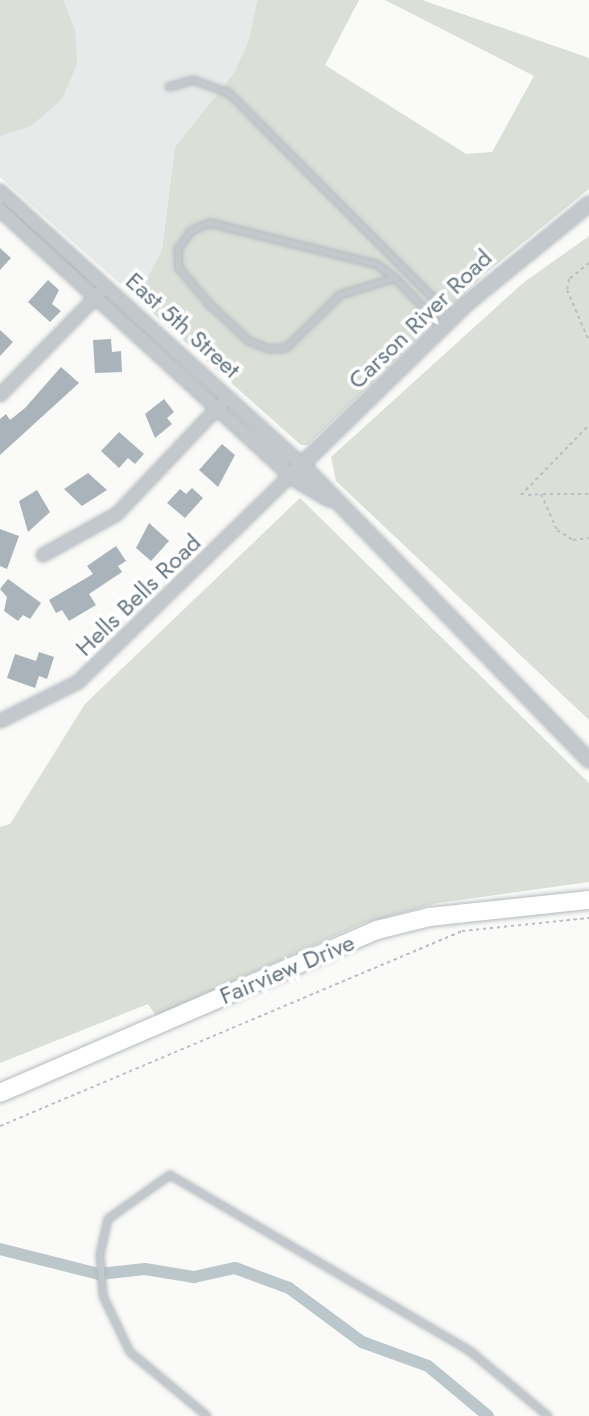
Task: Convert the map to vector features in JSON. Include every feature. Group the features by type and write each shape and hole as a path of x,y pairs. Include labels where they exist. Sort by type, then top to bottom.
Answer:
{"main road":[{"name":"Fairview Drive","path":"0,1093 377,930 429,917 589,900"}],"street":[{"name":"East 5th Street","path":"0,191 302,465 329,499 589,760"},
{"name":"Carson River Road","path":"290,476 447,322 589,204"},
{"name":"East 5th Street","path":"0,210 290,476 329,499"},
{"path":"0,395 107,286"},
{"path":"43,555 117,513 228,396"},
{"name":"Hells Bells Road","path":"0,721 78,682 290,476"}],"lane":[{"path":"169,87 193,80 229,93 447,322"},
{"path":"395,278 340,295 286,348 270,349 249,341 209,304 179,268 178,249 191,232 211,223 376,264 395,278 447,322"},
{"path":"207,1416 130,1352 103,1296 100,1254 108,1219 170,1175 470,1351 548,1416"}],"path":[{"path":"589,263 569,279 567,290 589,341"},
{"path":"589,425 521,495 589,494"},
{"path":"541,494 557,530 573,540 589,538"},
{"path":"0,1126 462,931 589,918"}],"shaded area":[{"path":"0,0 257,0 249,40 234,73 175,147 162,249 137,299 0,177"},
{"path":"0,0 63,0 75,30 77,64 62,99 31,126 0,136"},
{"path":"257,0 359,0 325,65 466,154 492,152 534,76 385,0 422,0 589,58 589,189 486,273 308,445 301,445 137,299 162,249 175,147 234,73 249,40"},
{"path":"589,236 589,720 336,481 331,457 523,283"},
{"path":"300,498 589,783 589,882 438,903 361,924 156,1016 148,1004 0,1063 0,827 10,824 85,704"}],"building":[{"path":"0,248 11,258 0,270"},
{"path":"48,280 59,290 52,304 61,311 50,322 28,302"},
{"path":"0,330 13,342 0,356"},
{"path":"111,339 112,352 121,351 122,372 95,373 93,340"},
{"path":"61,367 79,383 0,455 0,419 6,414 10,420 25,408"},
{"path":"164,399 174,412 167,418 172,424 155,438 145,414"},
{"path":"119,432 144,454 135,464 128,458 119,468 101,451"},
{"path":"222,444 235,455 218,487 199,470"},
{"path":"88,473 107,490 82,506 64,489"},
{"path":"192,488 203,498 185,518 167,503 180,489 186,494"},
{"path":"37,490 50,512 28,532 19,501"},
{"path":"149,523 169,541 151,561 136,548"},
{"path":"0,529 19,536 7,569 0,566"},
{"path":"116,546 126,561 118,566 122,572 89,594 96,605 69,621 62,610 56,613 49,600 93,574 87,566"},
{"path":"8,579 41,603 30,619 23,615 18,621 4,611 7,597 0,589"},
{"path":"39,652 54,657 47,679 39,676 35,688 7,678 15,654 36,661"}],"waterway":[{"path":"0,1249 99,1274 145,1269 194,1277 235,1268 289,1288 362,1342 428,1366 488,1416"}]}
